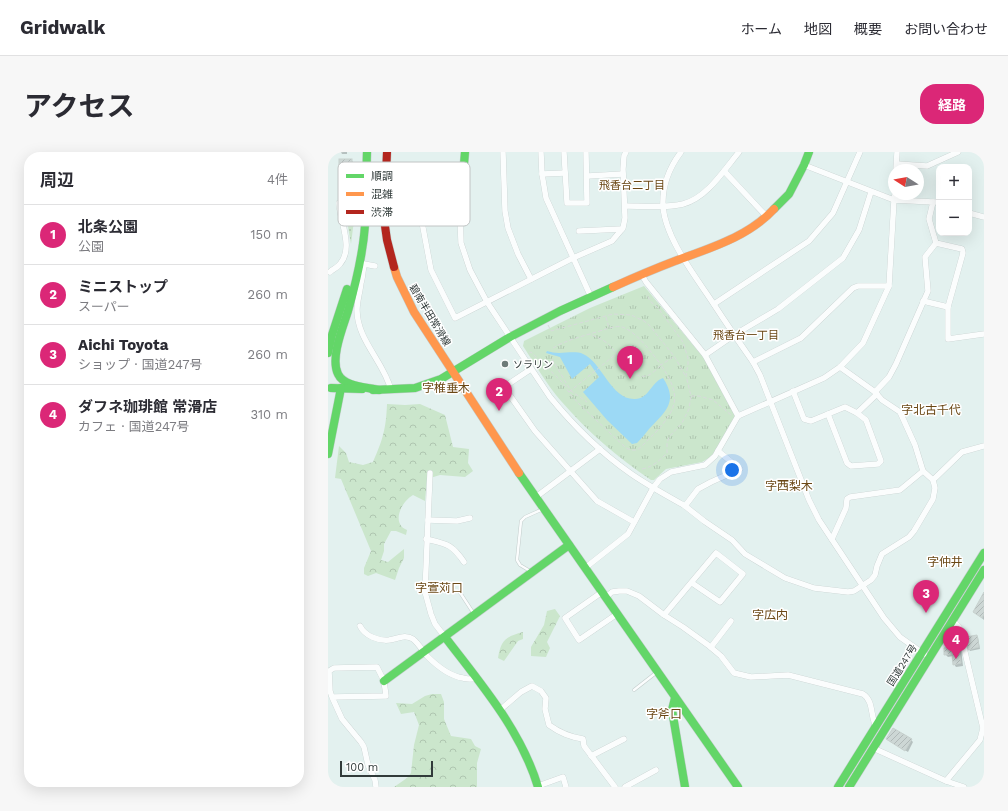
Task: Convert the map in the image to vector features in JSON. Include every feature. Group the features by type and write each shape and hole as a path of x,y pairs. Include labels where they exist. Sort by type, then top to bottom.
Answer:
{"main road":[{"path":"367,152 367,162"},
{"name":"碧南半田常滑線","path":"386,162 387,152"},
{"path":"463,162 464,152"},
{"path":"331,388 391,390 415,388 441,379 510,337 560,311 662,266 731,240 767,217 789,194 809,152"},
{"path":"328,353 351,272 359,226"},
{"path":"365,226 354,290 335,360 336,368 341,378 346,382 379,390"},
{"name":"碧南半田常滑線","path":"385,226 391,259 397,277 414,312 506,454 738,787"},
{"path":"328,454 340,388"},
{"path":"384,681 569,545"},
{"name":"国道247号","path":"838,787 984,552"},
{"name":"国道247号","path":"849,787 984,570"},
{"path":"445,637 500,710 530,764 538,787"},
{"path":"675,698 672,710 685,787"}],"street":[{"path":"503,152 505,211 508,228 518,254 531,279"},
{"path":"541,152 542,174 546,198 591,297"},
{"path":"564,152 567,203 587,203 588,176 586,152"},
{"path":"423,226 431,270 455,318 573,258 612,241 622,229 625,218 623,174 624,156 626,152"},
{"path":"681,152 667,174 663,206 665,219 683,259 753,362 760,375 809,500 819,520 884,618 900,637 929,658"},
{"path":"624,206 678,206 694,200 707,190 739,152"},
{"path":"714,304 809,241 833,213 860,152"},
{"path":"896,164 897,152"},
{"path":"924,166 958,152"},
{"path":"804,165 871,192 888,196"},
{"path":"724,171 767,217"},
{"path":"542,174 565,173"},
{"path":"588,176 623,174"},
{"path":"705,355 734,335 778,309 843,258 858,230 871,192"},
{"path":"585,568 628,534 660,478 671,472 705,465 711,461 738,415 824,378 840,367 863,343 889,286 895,200"},
{"path":"920,200 936,202 929,219 936,243"},
{"path":"972,214 984,217"},
{"path":"330,272 339,266 346,247 343,226"},
{"path":"460,226 461,242 470,270 487,302 550,397 561,411 600,449 630,473 685,506 732,540 745,554 785,578 814,588 848,592 854,591 871,580 882,554 909,537 933,499 935,488 932,480 922,471 915,445 900,412 840,367"},
{"path":"579,231 622,229"},
{"path":"857,413 889,377 896,364 928,291 926,257 936,243"},
{"path":"936,243 962,249 963,253 948,307 948,339 984,334"},
{"path":"375,266 364,264 357,310 358,319 360,329 388,380 391,390"},
{"path":"642,275 652,290 705,355 738,415"},
{"path":"753,362 801,338 853,288 858,286 889,286"},
{"path":"923,301 948,307"},
{"path":"531,369 504,387 535,431 597,501 634,522"},
{"path":"793,391 804,419 811,422 828,414 845,407 857,413 866,420 881,461 878,464 851,466 847,462 828,414"},
{"path":"932,480 962,452 984,446"},
{"path":"536,497 600,449"},
{"path":"685,506 698,489 740,469 718,450"},
{"path":"832,539 846,508 847,499 850,497 900,490 922,471"},
{"path":"430,473 426,539 425,592 435,624 445,637"},
{"path":"428,520 457,521 470,518"},
{"path":"426,539 448,545 455,549 464,562"},
{"path":"664,615 716,553 743,574 720,602 692,583"},
{"path":"617,614 579,640 565,618 604,594 619,591 632,593 647,600 664,615 710,647 720,656 734,674 751,677 788,675 863,694 867,696 876,726"},
{"path":"710,647 731,621"},
{"path":"946,781 980,740 983,728 978,701 959,627 953,621"},
{"path":"360,626 363,632 368,636 387,640 402,637 411,638 438,666 453,676 472,680 475,678"},
{"path":"332,697 386,696 384,681 377,667 334,668 330,671 330,691 332,697 342,719 364,747 368,765 375,780 376,787"},
{"path":"500,710 521,692 532,686 541,691 546,698 545,709 549,725 561,734 583,739 584,746 615,787"},
{"path":"978,701 984,698"},
{"path":"591,756 624,739"},
{"path":"873,748 946,781 964,787"},
{"path":"625,787 656,770"},
{"path":"538,787 563,777 566,787"}],"lane":[{"path":"532,573 520,565 517,560 520,525 522,519 544,508"},
{"path":"459,591 475,615"},
{"path":"634,690 658,672"}],"path":[{"path":"652,290 647,295 650,301 658,308 685,347 688,364 686,376"},
{"path":"547,324 551,331 613,314 625,314 637,317 649,326 674,356 686,376 691,396 689,409 685,419 669,438 667,443 667,453 653,465 642,469"},
{"path":"606,316 609,328"},
{"path":"527,354 531,352 563,383 580,404 626,448 630,450 637,450 666,421 674,407 674,389 661,365 650,351 631,332 621,327 609,328 567,340 553,348"},
{"path":"590,334 608,343 631,372 639,375 645,376 650,374 674,356"},
{"path":"569,392 617,354"},
{"path":"552,359 571,390 587,402"},
{"path":"691,396 707,398 717,403 728,414 738,415"}],"green space":[{"path":"348,226 353,226 351,244"},
{"path":"644,286 703,357 735,416 712,456 702,462 666,469 654,480 651,480 627,463 603,444 581,423 556,395 523,346 524,341 590,308"},
{"path":"387,404 420,404 445,415 453,447 469,449 468,463 473,471 465,477 440,475 427,479 425,501 413,495 403,505 399,518 402,527 407,530 406,535 396,531 391,531 384,544 384,551 381,560 388,562 404,549 404,558 395,580 376,573 368,576 364,574 364,568 371,551 341,479 335,478 339,446 346,453 349,462 363,465 373,462 383,434"},
{"path":"555,609 560,616 547,642 550,648 546,657 531,656 531,647 544,625 547,611"},
{"path":"523,632 523,639 518,641 504,661 498,658 502,643 508,638"},
{"path":"441,694 444,702 444,719 451,736 471,739 475,746 481,749 477,763 477,787 394,787 407,778 411,773 414,745 419,725 414,712 401,714 396,703 412,704 425,696"}],"water":[{"path":"547,351 558,353 575,352 581,353 590,358 619,394 627,398 635,399 644,396 659,380 663,378 668,386 670,394 668,406 665,412 637,443 632,444 607,420 583,392 599,377 590,364 572,379 560,357 546,353"}],"building":[{"path":"339,159 352,159 352,162 339,162"},
{"path":"984,592 984,614 982,618 973,612"},
{"path":"977,635 979,647 968,650 966,637"},
{"path":"959,646 961,663 953,665 952,654 944,655 944,648"},
{"path":"893,728 912,739 905,751 886,739"}],"traffic: fast":[{"path":"367,152 367,162"},
{"path":"464,162 465,152"},
{"path":"774,209 789,194 809,152"},
{"path":"365,226 361,258 348,311 338,342 335,360 338,374 345,382 356,386 379,390"},
{"path":"373,390 415,388 441,379 510,337 560,311 613,287"},
{"path":"328,353 332,335 347,289"},
{"path":"331,388 362,389"},
{"path":"328,454 341,388"},
{"path":"519,473 738,787"},
{"path":"384,681 569,545"},
{"path":"838,787 984,553"},
{"path":"849,787 984,570"},
{"path":"445,637 485,690 510,727 531,766 538,787"},
{"path":"675,698 672,710 685,787"}],"traffic: slow":[{"path":"613,287 659,267 728,241 764,219 774,209"},
{"path":"394,267 397,277 414,312 519,473"}],"traffic: jam":[{"path":"387,152 387,162"},
{"path":"385,226 394,267"}],"place":[{"name":"ソラリン","path":"505,364"},
{"name":"北条公園","path":"630,379"},
{"name":"ミニストップ","path":"499,411"},
{"name":"Aichi Toyota","path":"926,613"},
{"name":"ダフネ珈琲館 常滑店","path":"956,659"}],"district":[{"name":"飛香台二丁目","path":"632,185"},
{"name":"飛香台一丁目","path":"746,335"},
{"name":"字椎垂木","path":"446,388"},
{"name":"字北古千代","path":"931,410"},
{"name":"字西梨木","path":"789,486"},
{"name":"字仲井","path":"945,562"},
{"name":"字萱苅口","path":"439,588"},
{"name":"字広内","path":"770,615"},
{"name":"字斧口","path":"664,714"}]}
